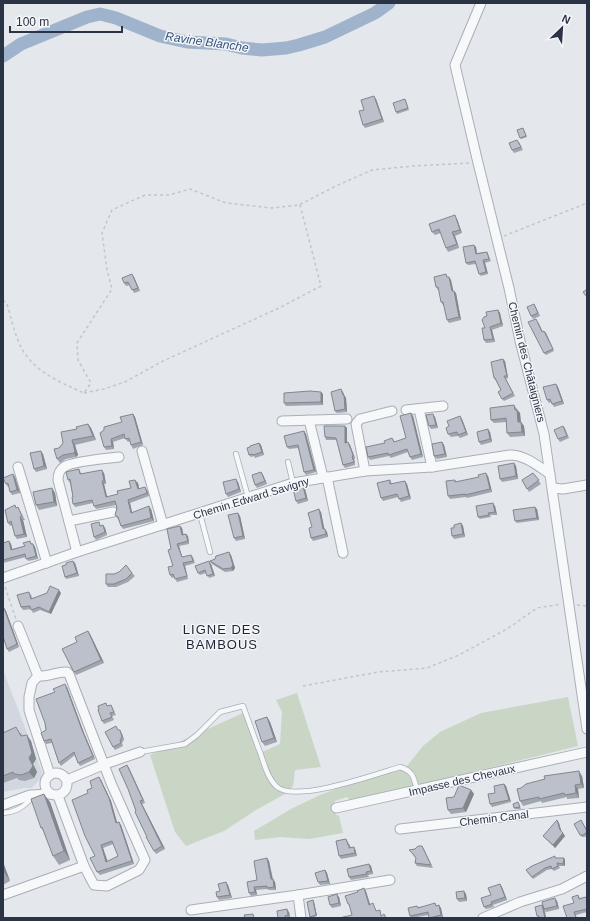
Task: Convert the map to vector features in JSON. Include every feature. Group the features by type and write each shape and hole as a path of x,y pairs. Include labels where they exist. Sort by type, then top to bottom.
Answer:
{"street":[{"name":"Chemin des Châtaigniers","path":"481,3 455,65 509,288 520,341 544,434 553,488 568,603 578,658 587,729"},
{"path":"406,410 442,406"},
{"path":"419,408 432,467"},
{"path":"365,472 356,424 357,421 392,411"},
{"path":"282,421 347,419"},
{"path":"309,420 325,477 343,554"},
{"path":"142,451 163,525"},
{"name":"Chemin Edward Savigny","path":"4,582 47,563 77,552 200,514 293,483 325,477 365,472 432,467 515,455 531,462 550,474"},
{"path":"77,552 58,480 60,471 68,465 119,457"},
{"path":"18,467 47,563"},
{"path":"553,488 563,489 587,485"},
{"path":"69,521 112,512"},
{"path":"18,626 38,676"},
{"path":"29,795 54,795 62,794 68,787 67,780 62,774 50,774 45,783 46,790 54,795 84,866 94,885 107,886 139,870 145,860 111,782 67,672 46,677 38,676"},
{"path":"38,676 32,683 29,697 29,710 50,774"},
{"path":"67,780 105,764 140,752"},
{"name":"Impasse des Chevaux","path":"336,808 587,752"},
{"path":"3,805 29,795 45,783"},
{"name":"Chemin Canal","path":"400,829 587,807"},
{"path":"3,895 84,866"},
{"path":"483,918 520,902 562,889 587,876"},
{"path":"191,910 390,880"},
{"path":"298,895 301,918"}],"lane":[{"path":"236,454 248,497"},
{"path":"288,462 293,483"},
{"path":"200,514 210,552"},
{"path":"140,752 185,744 197,735 220,712 243,706 268,774 276,786 283,790 295,792 315,790 400,767 410,771 414,777 417,790"}],"path":[{"path":"84,393 90,382 78,360 77,343 112,289 107,270 102,233 112,210 145,195 169,195 190,189 226,203 272,208 299,204 372,170 413,166 478,163"},
{"path":"497,240 587,203"},
{"path":"3,300 7,304 22,349 38,369 59,382 84,393 104,389 125,382 163,361 279,308 321,286 299,204"},
{"path":"4,582 18,626"},
{"path":"303,686 378,672 427,668 459,655 507,629 537,608 568,603 587,606"}],"shaded area":[{"path":"3,670 42,772 41,778 32,788 3,792"}],"green space":[{"path":"297,693 321,767 295,770 293,786 285,794 256,810 224,831 186,846 175,832 150,755 243,713 258,754 280,744 282,712 276,700"},
{"path":"568,697 578,746 351,802 347,797 335,801 331,812 339,816 343,833 309,839 280,837 255,840 254,831 291,809 320,795 373,775 407,766 423,746 440,732 481,713"}],"building":[{"path":"374,96 382,119 363,125 359,111 364,110 361,100"},
{"path":"405,99 408,108 396,112 393,103"},
{"path":"523,128 526,136 520,138 517,130"},
{"path":"517,140 521,147 512,150 509,143"},
{"path":"455,215 460,230 452,232 457,244 446,248 439,229 432,232 429,224"},
{"path":"474,245 476,254 487,252 489,259 483,260 486,272 479,274 475,261 466,263 463,247"},
{"path":"132,274 138,288 132,290 128,282 124,283 122,278"},
{"path":"446,274 447,277 449,277 452,291 454,291 459,317 447,320 443,302 441,302 434,277"},
{"path":"587,289 587,297 583,292"},
{"path":"534,304 538,313 531,316 527,307"},
{"path":"498,310 501,323 490,327 493,339 484,340 482,328 485,328 482,320 487,316 486,312"},
{"path":"536,319 553,349 544,353 528,322"},
{"path":"503,359 507,376 504,376 513,393 502,399 498,392 501,390 494,378 491,362"},
{"path":"556,384 562,401 552,404 550,399 547,400 543,387"},
{"path":"341,389 344,395 345,409 335,411 331,392"},
{"path":"310,391 321,392 321,402 284,403 284,393"},
{"path":"514,405 515,410 517,410 518,422 521,422 522,432 507,433 506,418 491,420 490,408"},
{"path":"411,413 421,454 410,457 407,449 389,455 388,453 368,457 366,447 385,443 384,441 392,438 394,442 406,438 400,416"},
{"path":"133,414 141,442 131,445 129,438 125,439 124,434 111,439 112,446 104,447 100,433 104,430 104,427 122,422 120,417"},
{"path":"433,414 436,425 429,426 426,415"},
{"path":"460,416 466,432 458,435 457,432 448,434 446,428 449,426 447,421"},
{"path":"88,424 93,436 72,440 75,451 74,453 63,455 57,459 54,449 59,448 63,443 61,432 77,429 76,427"},
{"path":"324,426 345,426 345,443 348,442 354,462 343,465 336,438 325,437"},
{"path":"563,426 567,436 558,439 554,430"},
{"path":"488,429 490,439 479,442 477,432"},
{"path":"304,431 314,470 304,472 298,445 287,447 284,436"},
{"path":"442,442 445,454 434,456 432,444"},
{"path":"259,443 262,452 249,455 247,448"},
{"path":"41,451 44,466 34,469 30,453"},
{"path":"514,463 516,476 500,479 498,466"},
{"path":"79,469 80,474 102,470 104,481 102,481 106,497 118,494 117,491 131,488 129,481 135,480 138,489 145,487 147,493 128,500 131,513 149,506 151,518 121,526 118,517 115,515 117,508 115,501 94,506 92,500 73,504 70,479 68,480 66,472"},
{"path":"261,472 265,481 255,485 252,475"},
{"path":"486,473 490,489 465,495 448,496 446,481 455,480 455,482 479,477 478,475"},
{"path":"533,473 539,480 527,489 522,480"},
{"path":"13,474 17,490 10,492 8,483 6,484 3,478"},
{"path":"236,479 239,489 226,494 223,482"},
{"path":"390,480 390,484 405,481 409,496 399,499 397,494 381,498 377,483"},
{"path":"303,486 306,498 296,501 293,489"},
{"path":"52,488 54,502 36,505 33,492"},
{"path":"493,503 495,512 478,517 476,506"},
{"path":"15,505 16,508 18,507 22,516 20,517 24,534 15,536 11,521 8,523 5,510"},
{"path":"535,507 537,518 515,521 513,510"},
{"path":"319,509 323,529 325,529 326,534 311,538 309,528 312,527 308,513"},
{"path":"238,513 243,536 234,538 228,515"},
{"path":"99,522 100,526 103,525 105,532 94,537 91,524"},
{"path":"461,523 463,534 452,536 451,528 454,528 454,525"},
{"path":"180,526 182,535 186,534 188,541 177,544 182,557 191,555 193,561 183,563 187,576 175,579 173,574 170,575 168,567 173,566 168,550 171,549 167,529"},
{"path":"9,541 11,550 25,546 23,543 30,541 31,544 33,544 36,556 26,559 25,554 3,560 3,543"},
{"path":"229,552 233,565 231,568 223,569 210,561 215,559 216,556"},
{"path":"73,561 77,573 65,577 62,566"},
{"path":"209,561 213,574 207,576 205,570 198,573 195,566"},
{"path":"126,565 132,573 126,579 114,584 106,584 106,574 114,574 119,572"},
{"path":"50,586 59,590 49,612 39,607 31,610 30,606 21,607 17,595 29,592 31,599 47,593"},
{"path":"4,608 17,644 7,649 3,636"},
{"path":"88,631 101,660 74,672 62,649 77,642 75,637"},
{"path":"65,684 93,756 78,763 74,752 59,763 51,739 44,741 41,733 46,730 45,723 36,699 55,692 53,689"},
{"path":"106,703 107,706 111,705 114,712 110,713 112,717 102,721 98,706"},
{"path":"267,717 274,738 262,742 255,721"},
{"path":"116,726 118,730 120,730 122,737 120,740 121,743 113,747 105,732"},
{"path":"16,727 21,736 27,735 32,753 29,758 33,766 29,772 21,775 14,774 13,772 3,776 3,733"},
{"path":"127,765 143,800 140,801 162,846 154,851 135,812 136,811 128,789 119,769"},
{"path":"579,771 581,784 575,785 576,793 565,795 564,793 539,799 539,797 520,801 517,789 526,784 545,779 544,776"},
{"path":"99,777 109,798 116,823 119,822 132,861 97,872 90,858 95,856 85,836 72,800 88,793 87,790 92,788 90,781","holes":["112,841 118,856 106,862 101,845"]},
{"path":"504,784 509,800 490,804 488,794 495,793 494,786"},
{"path":"459,785 471,790 463,808 448,810 446,798 454,797"},
{"path":"44,794 64,851 53,856 31,799"},
{"path":"518,802 520,807 514,808 513,804"},
{"path":"557,820 560,830 563,833 553,845 543,836"},
{"path":"581,820 587,831 583,835 580,835 574,824"},
{"path":"346,839 349,848 354,847 355,853 339,856 336,841"},
{"path":"418,846 422,846 431,865 415,863 416,858 409,850 415,849"},
{"path":"555,856 555,858 564,858 563,864 557,863 558,866 552,869 551,866 545,868 532,877 526,870 532,866"},
{"path":"267,858 274,887 254,887 255,892 249,893 247,882 257,880 254,861"},
{"path":"369,864 371,871 366,872 367,874 349,877 347,869"},
{"path":"325,870 328,881 318,882 315,873"},
{"path":"226,882 230,895 217,897 216,892 220,891 218,884"},
{"path":"500,884 505,897 491,902 492,904 484,907 481,898 491,895 488,888"},
{"path":"364,888 369,905 373,903 376,911 380,910 381,916 384,914 386,918 339,918 352,915 345,896 358,892 357,891"},
{"path":"464,891 465,898 457,899 456,892"},
{"path":"337,894 339,903 330,905 328,897"},
{"path":"578,895 579,899 586,897 587,909 574,912 576,918 567,918 563,906 574,903 572,897"},
{"path":"555,898 557,906 544,909 542,902"},
{"path":"313,900 316,915 310,917 307,902"},
{"path":"435,903 436,906 439,905 441,915 429,918 428,912 410,916 408,908 417,906 418,908"},
{"path":"542,905 545,918 539,918 535,907"},
{"path":"287,909 288,915 285,916 285,918 278,918 277,911"},
{"path":"253,914 254,918 245,918 244,915"}],"waterway":[{"name":"Ravine Blanche","path":"3,56 21,44 87,17 100,14 116,18 160,36 187,42 226,44 242,48 262,50 286,48 325,37 375,13 389,3"}],"district":[{"name":"LIGNE DES BAMBOUS","path":"222,636"}]}
